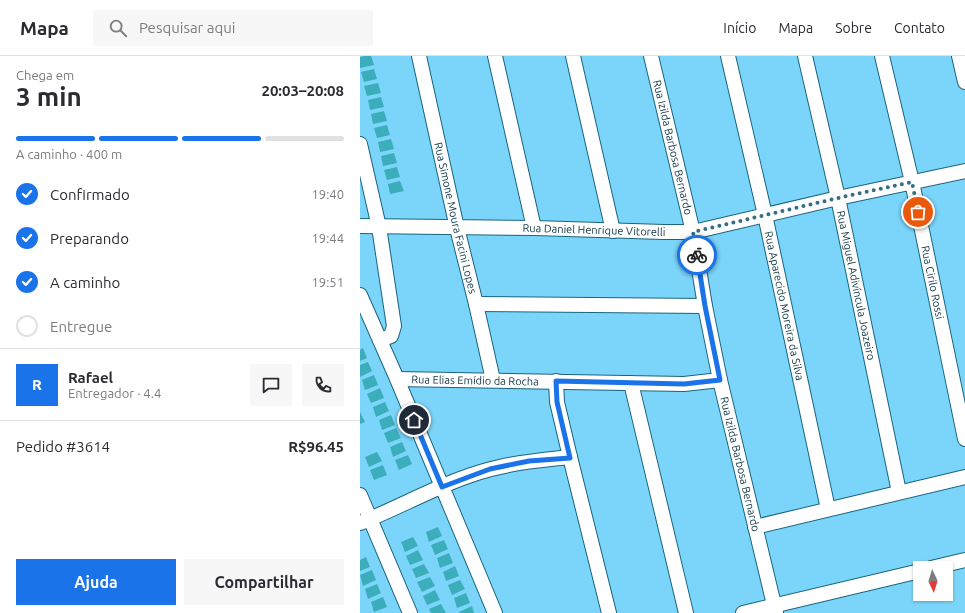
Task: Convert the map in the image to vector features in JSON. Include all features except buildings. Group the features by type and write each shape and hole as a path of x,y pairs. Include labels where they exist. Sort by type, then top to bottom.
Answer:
{"street":[{"name":"Rua Simone Moura Facini Lopes","path":"419,56 457,228 493,380"},
{"path":"495,56 534,228"},
{"path":"573,56 612,231"},
{"name":"Rua Izilda Barbosa Bernardo","path":"652,56 693,232 705,306 720,380 775,609"},
{"name":"Rua Aparecido Moreira da Silva","path":"728,56 765,215 828,509"},
{"name":"Rua Miguel Adivíncula Joazeiro","path":"805,56 838,198 899,492"},
{"name":"Rua Cirilo Rossi","path":"882,56 912,182 965,439"},
{"path":"959,56 965,82"},
{"path":"360,144 379,226 394,326 391,336 380,340"},
{"name":"Rua Daniel Henrique Vitorelli","path":"360,226 693,232 838,198 965,171"},
{"path":"360,295 496,613"},
{"path":"476,304 705,306"},
{"name":"Rua Elias Emídio da Rocha","path":"397,380 493,380 684,384 720,380"},
{"path":"556,381 557,402 609,613"},
{"path":"631,383 686,613"},
{"path":"365,521 442,487 490,469 529,461 570,458"},
{"path":"755,527 965,477"},
{"path":"360,495 365,521 410,613"},
{"path":"953,563 965,560"},
{"path":"743,613 775,609 913,573"}],"way so far":[{"path":"697,255 693,232 912,182 918,212"}],"route":[{"path":"414,420 442,487 490,469 529,461 570,458 557,402 556,381 684,384 720,380 705,306 697,255"}]}
